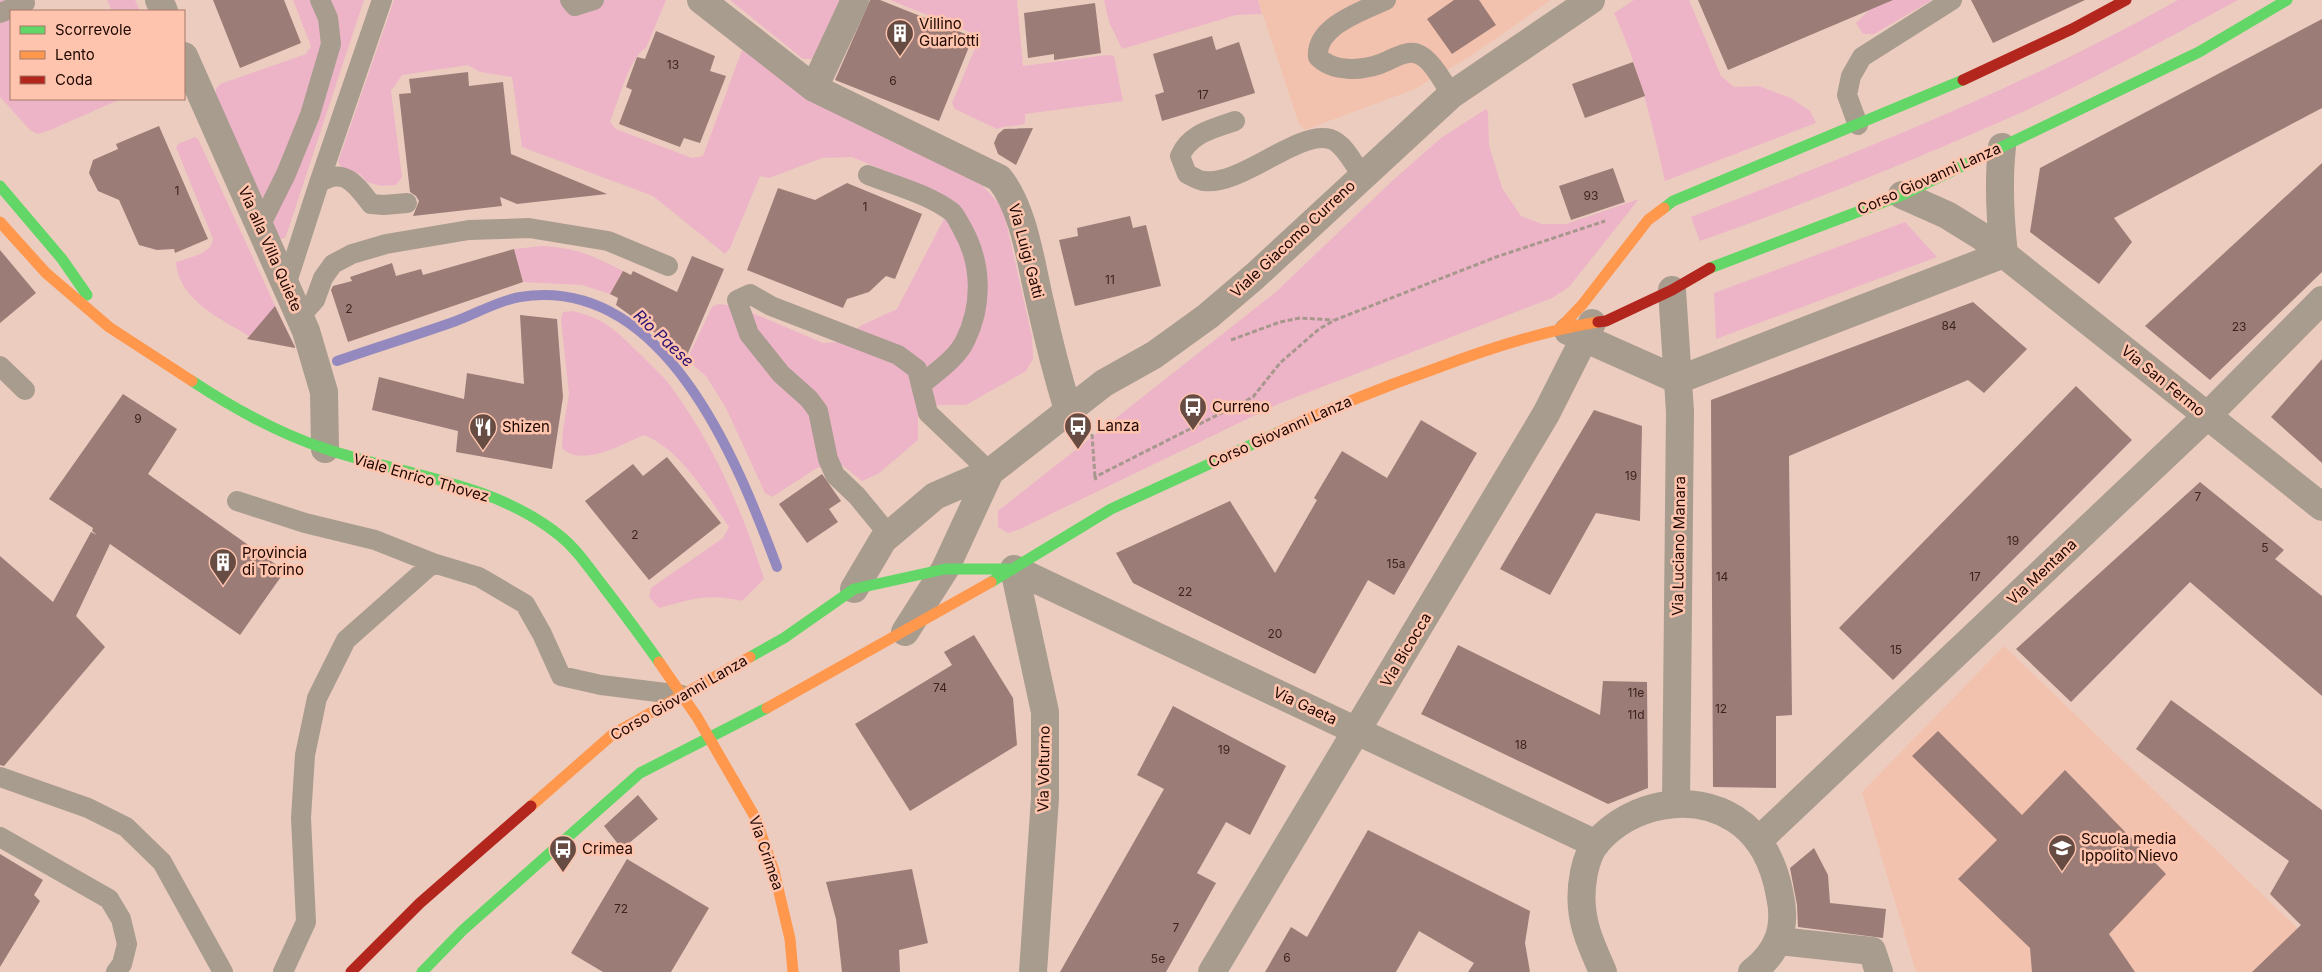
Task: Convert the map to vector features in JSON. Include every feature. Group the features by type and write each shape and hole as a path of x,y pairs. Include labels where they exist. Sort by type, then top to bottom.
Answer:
{"street":[{"name":"Via Luigi Gatti","path":"701,0 748,39 814,88 1000,178 1006,186 1017,210 1053,359 1068,410"},
{"path":"814,88 855,0"},
{"name":"Viale Giacomo Curreno","path":"854,589 883,540 935,496 990,472 1104,383 1154,355 1208,316 1255,276 1452,94 1591,0"},
{"path":"1560,328 1582,305 1648,220 1673,201 1858,125 2074,29 2126,0"},
{"name":"Corso Giovanni Lanza","path":"1588,331 1672,290 1706,269 1902,195 2199,52 2287,0"},
{"name":"Via alla Villa Quiete","path":"185,58 300,318 324,392 325,449"},
{"path":"1560,328 1588,331 1678,380 2004,254 1999,203 2002,147"},
{"name":"Viale Enrico Thovez","path":"0,186 62,259 109,327"},
{"name":"Via San Fermo","path":"1902,195 1948,215 2004,254 2322,507"},
{"name":"Viale Enrico Thovez","path":"0,222 46,273 109,327 187,379 220,398 293,436 325,449 380,466 450,483 493,498 530,516 558,534 581,557 638,632 697,717"},
{"name":"Via Luciano Manara","path":"1672,290 1680,412 1676,803"},
{"name":"Via Mentana","path":"1758,841 2207,416 2322,300"},
{"name":"Corso Giovanni Lanza","path":"422,972 463,930 640,773 809,686 1014,569 1111,509 1349,400 1497,346 1560,328"},
{"name":"Via Bicocca","path":"1212,972 1546,414 1588,331"},
{"name":"Viale Giacomo Curreno","path":"905,632 945,569 990,472"},
{"name":"Corso Giovanni Lanza","path":"352,972 420,903 613,734 784,638 854,589 945,569 1014,569"},
{"name":"Via Gaeta","path":"1014,569 1596,844"},
{"name":"Via Volturno","path":"1014,569 1045,712 1045,798 1033,972"},
{"name":"Via Crimea","path":"697,717 755,817 763,838 774,871 790,939 793,972"},
{"path":"1603,972 1585,931 1581,906 1584,872 1596,844 1618,822 1646,810 1676,803 1712,809 1736,820 1758,841 1776,871 1783,910 1779,941 1767,960 1752,972"},
{"path":"1779,941 1872,951 1879,972"}],"lane":[{"path":"260,226 286,174 310,116 331,44 328,18 320,0"},
{"path":"286,285 382,0"},
{"path":"570,0 575,6 594,0"},
{"path":"1386,0 1342,22 1323,36 1316,47 1318,57 1326,65 1344,69 1377,65 1406,53 1420,55 1436,72 1452,94"},
{"path":"1858,125 1847,95 1851,76 1862,58 1952,0"},
{"path":"0,13 25,3"},
{"path":"1235,121 1196,136 1185,145 1180,156 1187,174 1204,182 1226,178 1310,139 1330,139 1346,151 1362,176"},
{"path":"868,175 930,199 954,214 971,244 978,269 976,312 965,343 945,365 922,384"},
{"path":"319,183 328,177 340,177 354,182 371,204 407,203"},
{"path":"300,318 315,300 323,278 333,264 352,254 386,244 469,230 529,228 608,240 668,266"},
{"path":"889,535 857,496 835,475 828,458 818,411 809,399 782,374 749,334 737,300 750,294 771,306 898,355 917,369 928,413 990,472"},
{"path":"0,366 26,390"},
{"path":"237,501 305,523 375,540 433,563 479,577 525,604 542,634 560,676 601,686 682,695"},
{"path":"283,972 306,922 301,818 304,755 317,698 346,640 433,563"},
{"path":"0,777 88,808 126,827 162,862 223,972"},
{"path":"0,837 109,899 121,919 128,944 122,964 116,972"}],"path":[{"path":"1095,477 1253,397 1280,363 1298,345 1319,329 1335,320 1496,257 1604,221 1648,220"},
{"path":"1224,342 1280,322 1300,318 1335,320"},
{"path":"1091,434 1095,477 1111,509"}],"shaded area":[{"path":"0,0 15,0 13,10 10,10 10,100 119,100 38,134 30,130 0,97"},
{"path":"107,0 135,0 140,10 112,10"},
{"path":"293,0 364,0 287,233 285,238 280,239 216,97 216,89 220,84 306,54 311,46"},
{"path":"394,0 666,0 646,48 640,52 629,70 610,122 616,129 692,158 703,156 742,50 801,94 982,185 1003,208 1032,337 1033,359 1026,371 966,405 937,405 918,417 918,440 878,474 862,481 842,465 817,468 772,497 765,493 726,408 706,376 694,366 690,353 712,307 718,304 728,305 823,343 839,342 862,325 897,309 945,217 900,177 852,157 822,158 769,178 760,176 730,248 725,254 653,196 522,147 512,77 480,72 468,65 402,75 391,91 402,177 396,185 381,186 367,182 360,174 344,171 338,162"},
{"path":"730,0 849,0 814,59 803,59"},
{"path":"890,0 1017,0 1023,66 1107,55 1114,56 1123,101 1025,114 1025,123 997,129 955,109 952,103 979,39 977,35"},
{"path":"1104,0 1258,0 1262,14 1236,15 1122,49 1109,22"},
{"path":"1258,0 1551,0 1472,55 1415,89 1305,130 1299,124"},
{"path":"1634,0 1689,0 1721,76 1734,87 1759,86 1791,98 1810,111 1816,123 1665,181 1638,75 1614,13"},
{"path":"1870,0 1932,0 1874,34 1863,34 1856,23 1868,11"},
{"path":"2178,0 2238,0 2103,73 2020,113 1781,212 1700,241 1691,217 1877,143 2000,90 2060,62"},
{"path":"1486,109 1488,112 1489,145 1502,188 1521,216 1542,224 1566,224 1639,199 1569,287 1552,298 1278,404 1020,529 1008,533 998,527 998,511 1277,291 1392,181 1441,138"},
{"path":"195,137 198,139 277,310 264,320 254,339 217,317 194,299 185,288 179,276 176,262 204,252 212,244 213,239 176,147 178,144"},
{"path":"1905,222 1937,257 1716,339 1714,293"},
{"path":"542,246 565,248 584,253 623,271 610,294 582,285 523,282 514,249"},
{"path":"572,311 603,322 625,340 669,384 701,432 737,504 764,579 742,601 709,597 659,608 649,597 651,588 723,538 729,527 681,462 670,451 644,435 614,448 591,455 580,456 570,454 562,448 569,394 561,319 563,312"},
{"name":"Scuola media Ippolito Nievo","path":"2004,646 2322,952 2322,972 1916,972 1862,792"}],"building":[{"path":"213,0 284,0 301,43 240,68"},
{"name":"Villino Guarlotti","path":"870,0 880,0 973,37 939,121 835,80"},
{"path":"1454,0 1479,0 1496,25 1452,54 1427,19"},
{"path":"1698,0 1893,0 1728,70"},
{"path":"1971,0 2085,0 1993,43"},
{"path":"1095,3 1101,53 1054,60 1054,54 1028,58 1024,13"},
{"path":"2322,19 2322,108 2114,218 2132,242 2099,284 2030,232 2040,168"},
{"path":"656,31 715,56 710,71 726,76 700,143 684,138 680,147 619,124 632,90 626,87 637,57 645,59"},
{"path":"1212,36 1216,50 1239,42 1255,93 1162,121 1155,95 1164,92 1153,54"},
{"path":"1633,62 1645,96 1585,118 1572,84"},
{"path":"468,72 469,86 503,82 511,154 607,194 517,204 500,197 502,206 413,216 419,201 410,192 399,94 411,93 409,79"},
{"path":"159,126 208,239 175,253 174,249 157,250 139,245 119,200 98,191 89,173 93,160 118,149 116,144"},
{"path":"1033,128 1016,165 998,154 994,143 998,134 1004,129"},
{"path":"2322,163 2322,272 2210,380 2145,326"},
{"path":"1613,168 1625,202 1571,220 1559,186"},
{"path":"847,183 922,214 895,279 886,276 869,292 847,299 843,308 747,270 778,188 815,200"},
{"path":"1130,216 1133,228 1146,225 1161,286 1075,306 1059,240 1078,236 1077,228"},
{"path":"514,249 523,282 348,342 331,290 333,286 352,281 350,277 392,263 396,276 421,269 423,275"},
{"path":"0,250 36,293 0,323"},
{"path":"692,256 724,269 685,360 663,339 616,305 618,298 610,294 623,271 631,275 633,271 677,292"},
{"path":"1973,302 2027,349 1984,393 1968,380 1789,456 1792,715 1776,716 1776,788 1713,787 1711,400"},
{"path":"275,306 295,347 295,348 247,339"},
{"path":"520,315 557,319 563,397 552,469 456,452 458,431 372,410 379,377 464,399 467,373 524,384"},
{"path":"2322,359 2322,463 2271,417"},
{"path":"2076,386 2132,440 1893,680 1839,628"},
{"name":"Provincia di Torino","path":"123,394 177,429 148,474 285,571 240,635 110,544 76,616 105,647 4,766 0,765 0,556 53,602 91,532 97,535 92,531 93,528 49,499"},
{"path":"1594,410 1642,426 1640,521 1596,513 1550,595 1500,569"},
{"path":"1421,420 1477,453 1394,595 1368,580 1315,674 1133,583 1116,553 1230,501 1275,573 1317,500 1314,498 1342,451 1387,478"},
{"path":"667,457 721,523 649,580 585,501 633,464 643,476"},
{"path":"822,474 841,501 829,509 838,522 807,543 779,504"},
{"path":"2200,482 2284,550 2275,559 2322,596 2322,696 2190,582 2071,702 2016,649"},
{"path":"974,635 1013,698 1017,745 910,811 855,724 952,665 944,652"},
{"path":"1458,645 1600,715 1603,681 1647,682 1648,788 1608,804 1421,714"},
{"path":"2171,700 2322,810 2322,972 2252,972 2301,925 2270,894 2289,861 2136,749"},
{"path":"1173,706 1286,766 1250,835 1226,822 1197,873 1216,883 1166,972 1060,972 1164,789 1137,775"},
{"path":"1938,731 2022,815 2065,770 2166,874 2109,934 2135,972 2032,972 2030,948 1958,879 1997,840 1912,756"},
{"path":"638,795 658,819 622,849 604,826"},
{"path":"1368,830 1530,911 1525,943 1530,972 1468,972 1474,963 1419,931 1396,972 1265,972 1291,927 1307,937"},
{"path":"1814,848 1828,875 1830,903 1886,909 1883,938 1798,927 1797,905 1790,868"},
{"path":"0,854 43,880 34,895 40,901 0,967"},
{"path":"627,859 709,908 671,972 603,972 571,953"},
{"path":"912,869 928,943 899,950 900,972 842,972 836,919 826,882"}],"waterway":[{"name":"Rio Paese","path":"337,361 520,297 571,298 615,314 654,344 688,383 716,428 740,476 777,567"}],"traffic: fast":[{"path":"1710,268 1902,195 2199,52 2287,0"},
{"path":"1664,208 1673,201 1963,80"},
{"path":"0,186 62,259 87,295"},
{"path":"192,381 224,401 291,436 355,458 477,491 533,517 559,535 577,553 659,662"},
{"path":"991,582 1111,509 1279,432"},
{"path":"750,657 784,638 854,589 945,569 1013,569"},
{"path":"422,972 463,930 640,773 767,708"}],"traffic: slow":[{"path":"1560,328 1582,305 1648,220 1664,208"},
{"path":"0,222 46,273 109,327 192,381"},
{"path":"1279,432 1377,390 1477,354 1536,335 1598,322"},
{"path":"767,708 991,582"},
{"path":"531,806 613,734 750,657"},
{"path":"659,662 697,717 755,817 774,871 790,939 793,972"}],"traffic: jam":[{"path":"1963,80 2072,29 2126,0"},
{"path":"1598,322 1606,321 1672,290 1710,268"},
{"path":"351,972 420,903 531,806"}],"place":[{"name":"Villino Guarlotti","path":"900,57"},
{"name":"Curreno","path":"1193,431"},
{"name":"Lanza","path":"1078,450"},
{"name":"Shizen","path":"483,451"},
{"name":"Provincia di Torino","path":"223,586"},
{"name":"Scuola media Ippolito Nievo","path":"2062,872"},
{"name":"Crimea","path":"563,873"}]}
